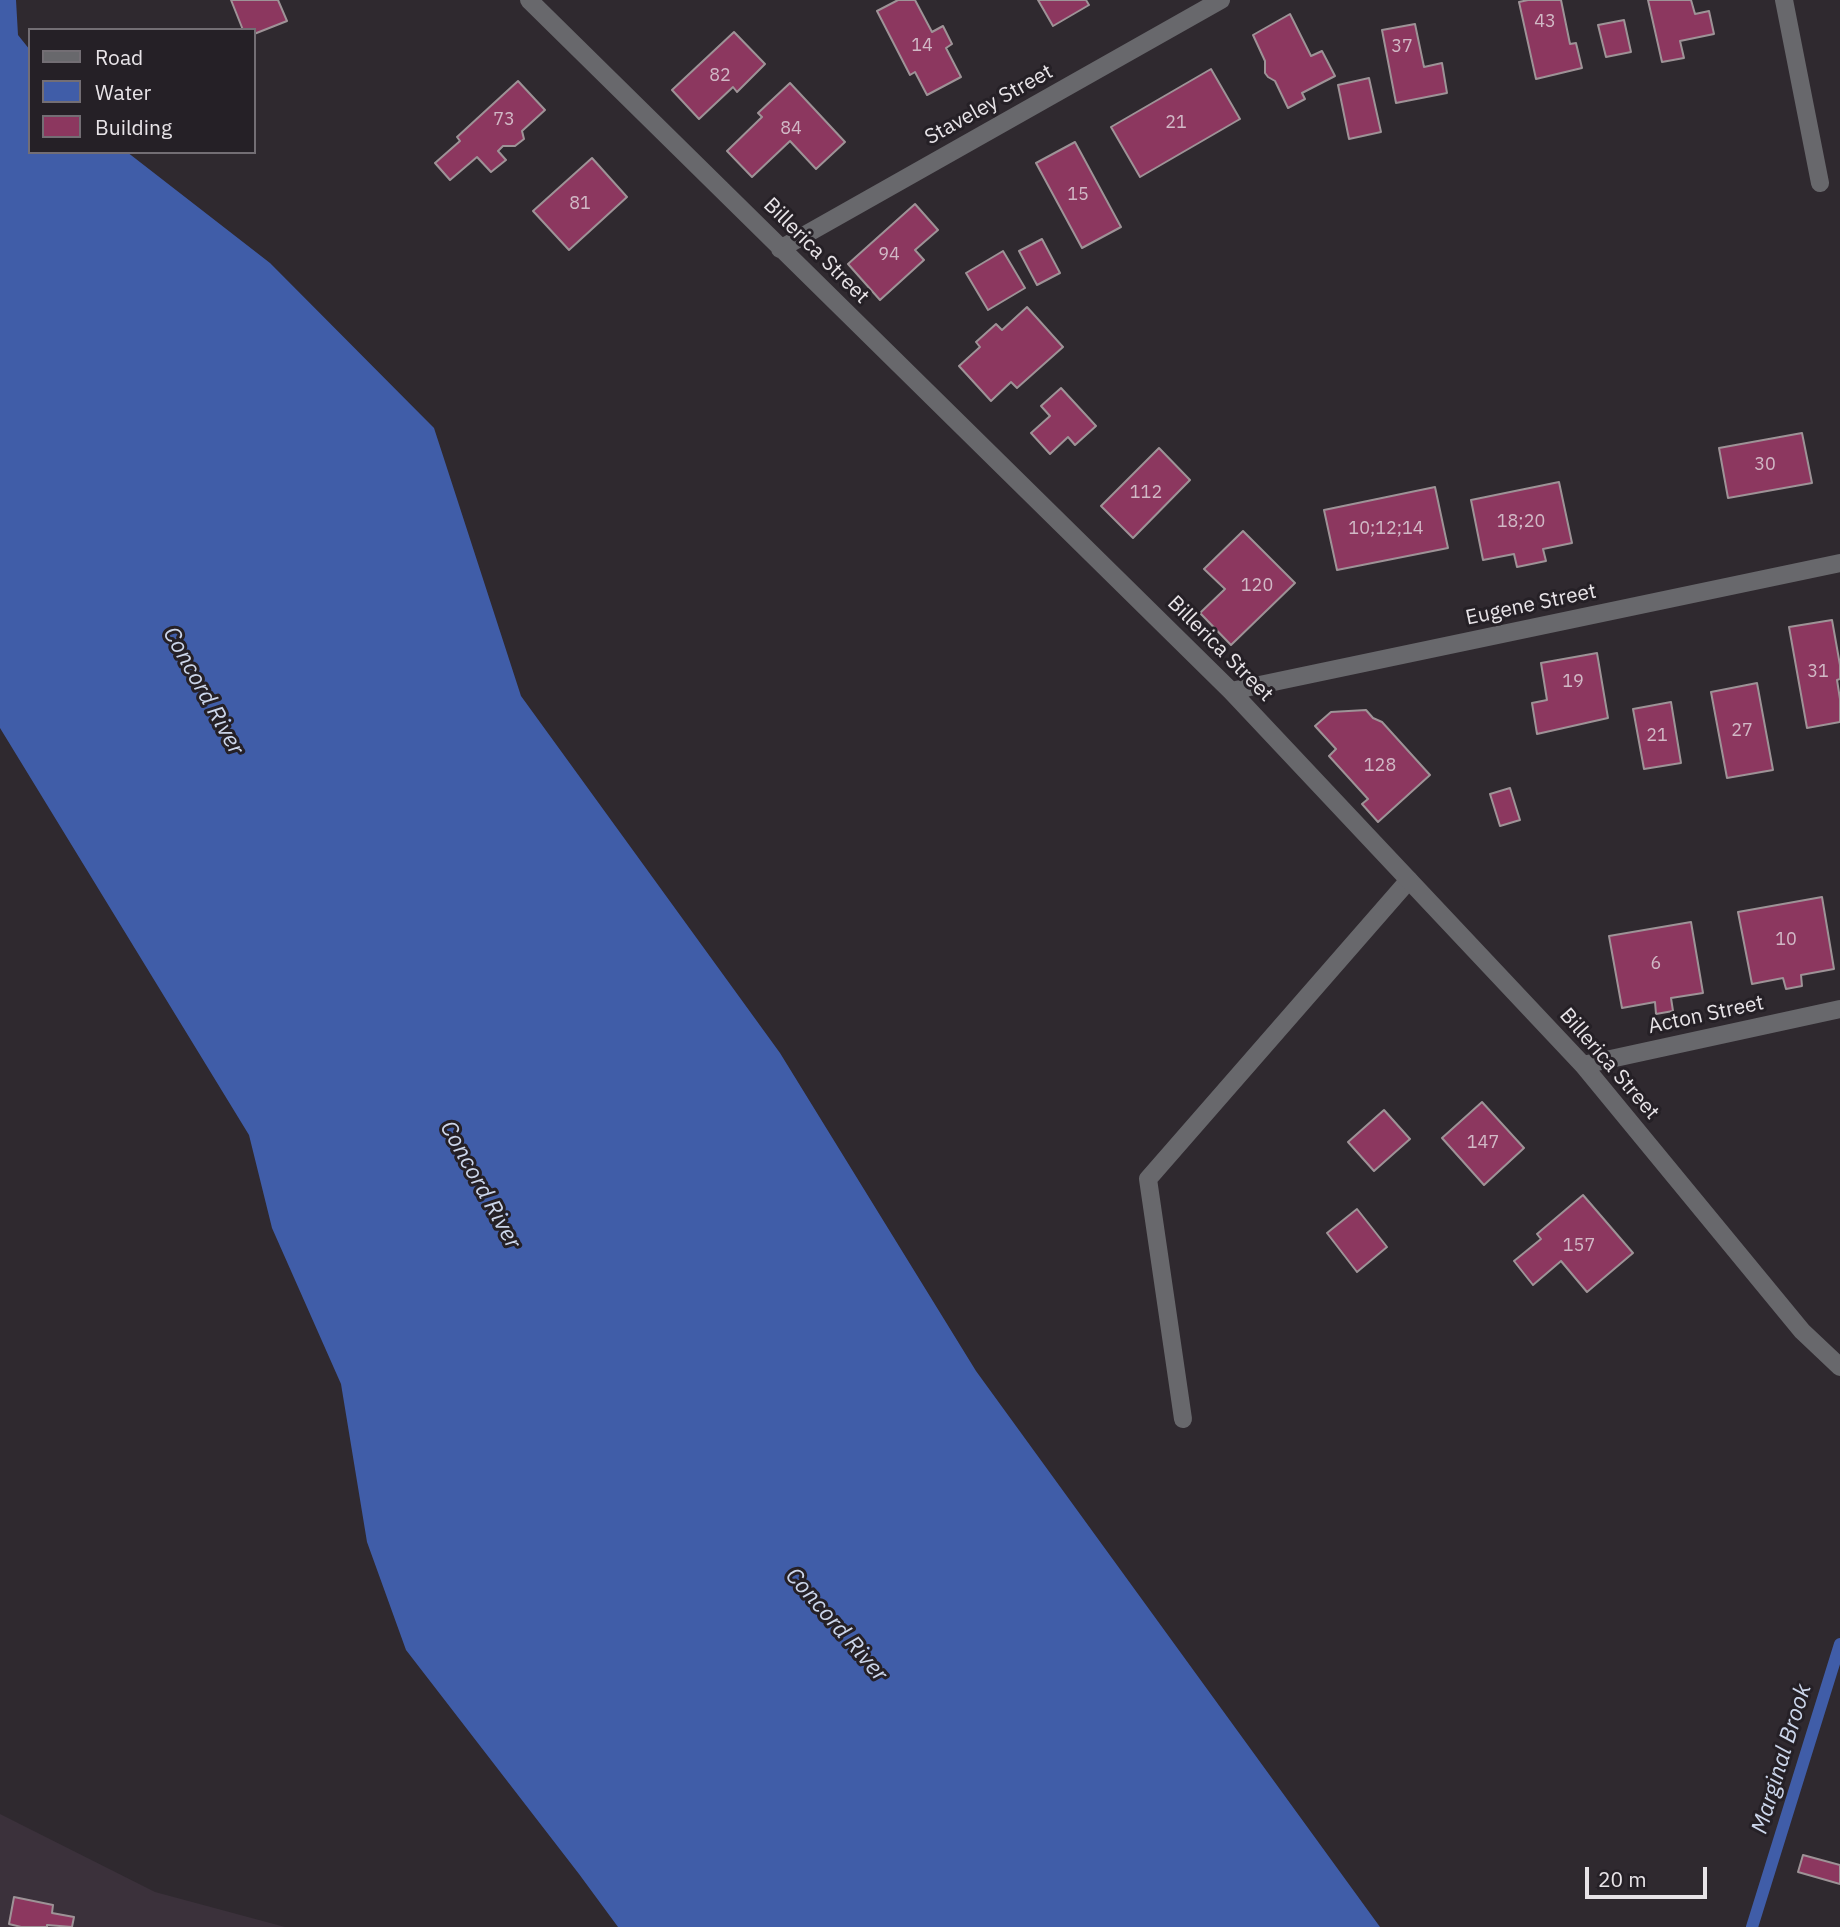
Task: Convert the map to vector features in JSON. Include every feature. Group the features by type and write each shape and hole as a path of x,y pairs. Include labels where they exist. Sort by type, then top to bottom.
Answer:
{"street":[{"name":"Billerica Street","path":"529,0 1231,691 1583,1065 1802,1331 1840,1367"},
{"name":"Staveley Street","path":"780,249 1221,0"},
{"path":"1784,0 1820,183"},
{"name":"Eugene Street","path":"1231,691 1840,563"},
{"path":"1183,1419 1148,1179 1409,880"},
{"name":"Acton Street","path":"1583,1065 1840,1009"}],"shaded area":[{"path":"0,1814 155,1892 285,1927 0,1927"}],"water":[{"name":"Concord River","path":"0,0 16,0 18,35 28,48 28,154 130,154 270,263 434,428 521,696 780,1053 976,1371 1380,1927 618,1927 406,1650 367,1542 341,1384 272,1228 249,1135 0,728"}],"building":[{"path":"231,0 278,0 287,21 256,33 256,28 242,28"},
{"path":"898,0 915,0 932,32 943,26 952,44 946,48 961,77 927,95 915,72 910,75 877,11"},
{"path":"1038,0 1086,0 1089,5 1053,26"},
{"path":"1561,0 1570,44 1576,43 1582,68 1536,79 1519,2"},
{"path":"1648,0 1691,0 1695,14 1709,11 1714,34 1680,41 1684,58 1662,62"},
{"path":"1290,14 1311,56 1322,51 1335,76 1302,93 1305,99 1288,108 1275,81 1265,73 1265,61 1253,35"},
{"path":"1624,20 1631,52 1606,57 1598,25"},
{"path":"1415,24 1424,67 1442,63 1447,93 1396,103 1382,30"},
{"path":"734,32 765,64 737,92 733,87 699,119 672,90"},
{"path":"1211,69 1240,119 1140,177 1111,127"},
{"path":"1369,78 1381,132 1349,139 1338,85"},
{"path":"518,81 545,110 522,131 524,139 515,146 503,146 498,151 506,160 491,172 477,157 450,180 435,163 460,141 457,137"},
{"path":"790,83 845,142 816,169 790,141 752,177 727,151 762,117 758,113"},
{"path":"1075,142 1121,227 1082,248 1036,163"},
{"path":"592,158 627,197 569,250 533,211"},
{"path":"915,204 938,230 915,250 924,260 880,300 848,264"},
{"path":"1042,239 1060,273 1037,285 1019,251"},
{"path":"1003,251 1025,288 988,310 966,273"},
{"path":"1027,307 1063,347 1017,388 1011,382 991,401 959,366 980,347 976,342 996,324 1002,330"},
{"path":"1061,388 1096,426 1075,445 1068,437 1050,454 1031,433 1050,416 1041,406"},
{"path":"1802,433 1812,483 1728,498 1719,448"},
{"path":"1159,448 1190,480 1133,538 1101,506"},
{"path":"1559,482 1572,543 1543,549 1546,561 1517,567 1514,554 1483,560 1471,500"},
{"path":"1435,487 1448,548 1337,570 1324,510"},
{"path":"1243,531 1295,583 1231,645 1200,613 1225,589 1204,569"},
{"path":"1832,620 1840,665 1840,679 1837,680 1840,722 1807,728 1789,627"},
{"path":"1597,653 1608,718 1537,734 1532,703 1547,700 1541,663"},
{"path":"1757,683 1773,770 1727,778 1711,692"},
{"path":"1671,702 1681,763 1644,769 1633,709"},
{"path":"1366,710 1373,718 1382,722 1430,775 1378,822 1362,804 1368,799 1329,756 1336,749 1315,726 1331,712"},
{"path":"1510,788 1520,820 1500,826 1490,794"},
{"path":"1822,897 1834,969 1801,975 1802,986 1786,989 1783,978 1752,984 1738,912"},
{"path":"1691,922 1703,993 1671,998 1673,1011 1656,1014 1655,1002 1622,1008 1609,936"},
{"path":"1482,1102 1524,1148 1484,1185 1442,1138"},
{"path":"1384,1110 1410,1139 1374,1171 1348,1142"},
{"path":"1583,1195 1633,1253 1587,1292 1561,1261 1533,1285 1514,1261 1541,1239 1537,1234"},
{"path":"1357,1209 1387,1247 1357,1272 1327,1233"},
{"path":"1803,1855 1840,1865 1840,1884 1798,1872"},
{"path":"14,1897 53,1905 52,1913 74,1917 72,1927 21,1927 9,1924"}],"waterway":[{"name":"Marginal Brook","path":"1752,1927 1840,1644"}]}
